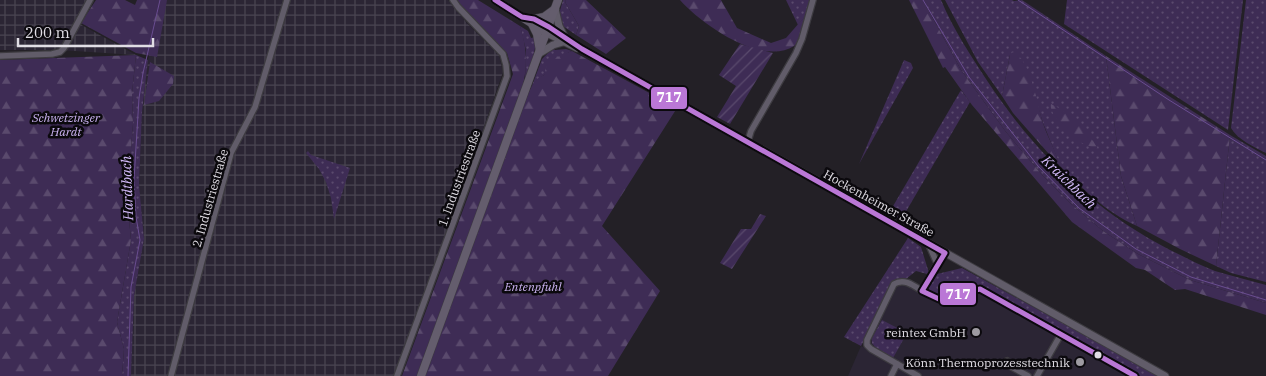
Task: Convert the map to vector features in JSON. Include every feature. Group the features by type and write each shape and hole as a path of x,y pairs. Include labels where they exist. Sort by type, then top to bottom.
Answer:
{"main road":[{"name":"Hockenheimer Straße","path":"495,0 548,30"},
{"path":"421,376 558,0"},
{"path":"540,53 533,21 544,17 555,9"}],"street":[{"path":"0,56 57,53 64,48 90,0"},
{"name":"2. Industriestraße","path":"171,376 231,153 253,113 287,0"},
{"name":"1. Industriestraße","path":"397,376 507,76 503,54 453,0"},
{"path":"748,141 751,131 796,53 802,39 812,0"},
{"path":"540,53 564,39 555,9"},
{"name":"Hockenheimer Straße","path":"548,30 1166,376"},
{"path":"928,243 935,264"},
{"path":"922,291 935,264 944,252"},
{"path":"918,376 867,345 867,340 894,284 899,281 904,281 939,299 980,289 1135,376"},
{"path":"1037,376 1061,334"},
{"path":"1007,361 1010,366 1028,376"},
{"path":"891,376 897,364"}],"shaded area":[{"path":"0,0 87,0 76,22 136,55 60,50 0,50"},
{"path":"161,0 448,0 466,22 499,55 503,72 397,376 131,376 134,296 144,239 139,184 142,112 148,60"},
{"path":"901,284 937,302 978,292 1129,376 848,376 861,346 866,348 897,287"}],"green space":[{"path":"96,0 125,0 135,5 137,0 167,0 157,57 136,53 81,23"},
{"name":"Entenpfuhl","path":"456,0 478,0 520,26 525,45 526,63 519,100 525,102 534,83 544,75 547,64 561,55 572,51 677,108 602,226 660,291 608,376 402,376 513,74 507,53"},
{"path":"563,0 566,0 565,2 579,26 576,35 560,24 559,14"},
{"path":"566,0 586,0 626,38 606,54 576,35 579,26 565,2"},
{"path":"680,0 721,0 737,28 771,43 786,38 807,14 801,36 794,46 781,51 766,51 749,47 717,31"},
{"path":"786,0 810,0 807,14 798,25"},
{"path":"909,0 923,0 961,70 1006,132 1043,176 1070,203 1103,231 1138,254 1190,280 1266,303 1266,315 1185,289 1175,290 1145,270 1136,268 1072,222 972,105 945,67 943,68"},
{"path":"923,0 941,0 963,42 1006,108 1046,156 1068,178 1116,217 1170,250 1215,271 1266,285 1266,303 1190,280 1138,254 1103,231 1070,203 1043,176 1006,132 961,70"},
{"path":"945,0 1022,0 1106,56 1121,176 1137,226 1114,214 1084,190 1056,162 1058,160 1043,123 1027,71 1010,55 1002,96 978,62"},
{"path":"1067,0 1243,0 1228,130 1064,24"},
{"path":"1246,0 1266,0 1266,153 1242,140 1231,128"},
{"path":"520,26 528,31 531,38 535,37 534,53 525,79 526,50"},
{"path":"740,44 773,53 730,124 717,117 736,86 719,75"},
{"path":"553,48 555,50 566,49 572,51 559,59 531,88 542,59"},
{"path":"1013,52 1019,56 1029,73 1043,123 1058,160 1056,162 1013,113 1002,96 1010,55"},
{"path":"136,55 148,60 142,112 139,184 144,239 134,296 131,376 122,376 124,349 117,322 131,240 127,199 133,124 132,93"},
{"name":"Schwetzinger Hardt","path":"136,55 132,93 133,124 127,199 131,240 117,322 124,349 122,376 0,376 0,60"},
{"path":"1106,56 1230,135 1216,266 1137,226 1121,176"},
{"path":"904,60 911,63 913,68 859,164"},
{"path":"150,62 174,76 173,84 159,101 144,105"},
{"path":"961,90 970,102 901,220 889,213"},
{"path":"1051,104 1065,112 1078,123 1098,149 1079,142 1069,135 1060,125 1051,109"},
{"path":"1230,135 1266,156 1266,282 1231,273 1216,266"},
{"path":"308,151 311,155 350,168 334,219 331,198 326,182 319,169 306,153"},
{"path":"760,214 766,216 732,269 720,263 741,229 751,229"},
{"path":"908,238 921,247 929,273 916,271 906,279 897,279 893,283 861,346 844,337"},
{"path":"962,268 1159,376 1140,376 980,286 973,286 940,296 929,290 928,286 933,275"},
{"path":"882,320 907,333 893,358 875,347 872,343 872,338"}],"waterway":[{"name":"Hardtbach","path":"128,376 131,287 140,240 136,217 134,180 139,98 160,0"},
{"name":"Kraichbach","path":"923,0 969,77 1038,166 1079,208 1136,249 1191,277 1266,300"},
{"path":"1018,0 1169,100 1266,160"}],"transit line":[{"name":"717","path":"495,0 522,17 534,19 549,27 582,49 945,253 922,291 939,299 980,289 1135,376"}],"place":[{"name":"reintex GmbH","path":"976,332"},
{"name":"Könn Thermoprozesstechnik","path":"1080,362"}]}
